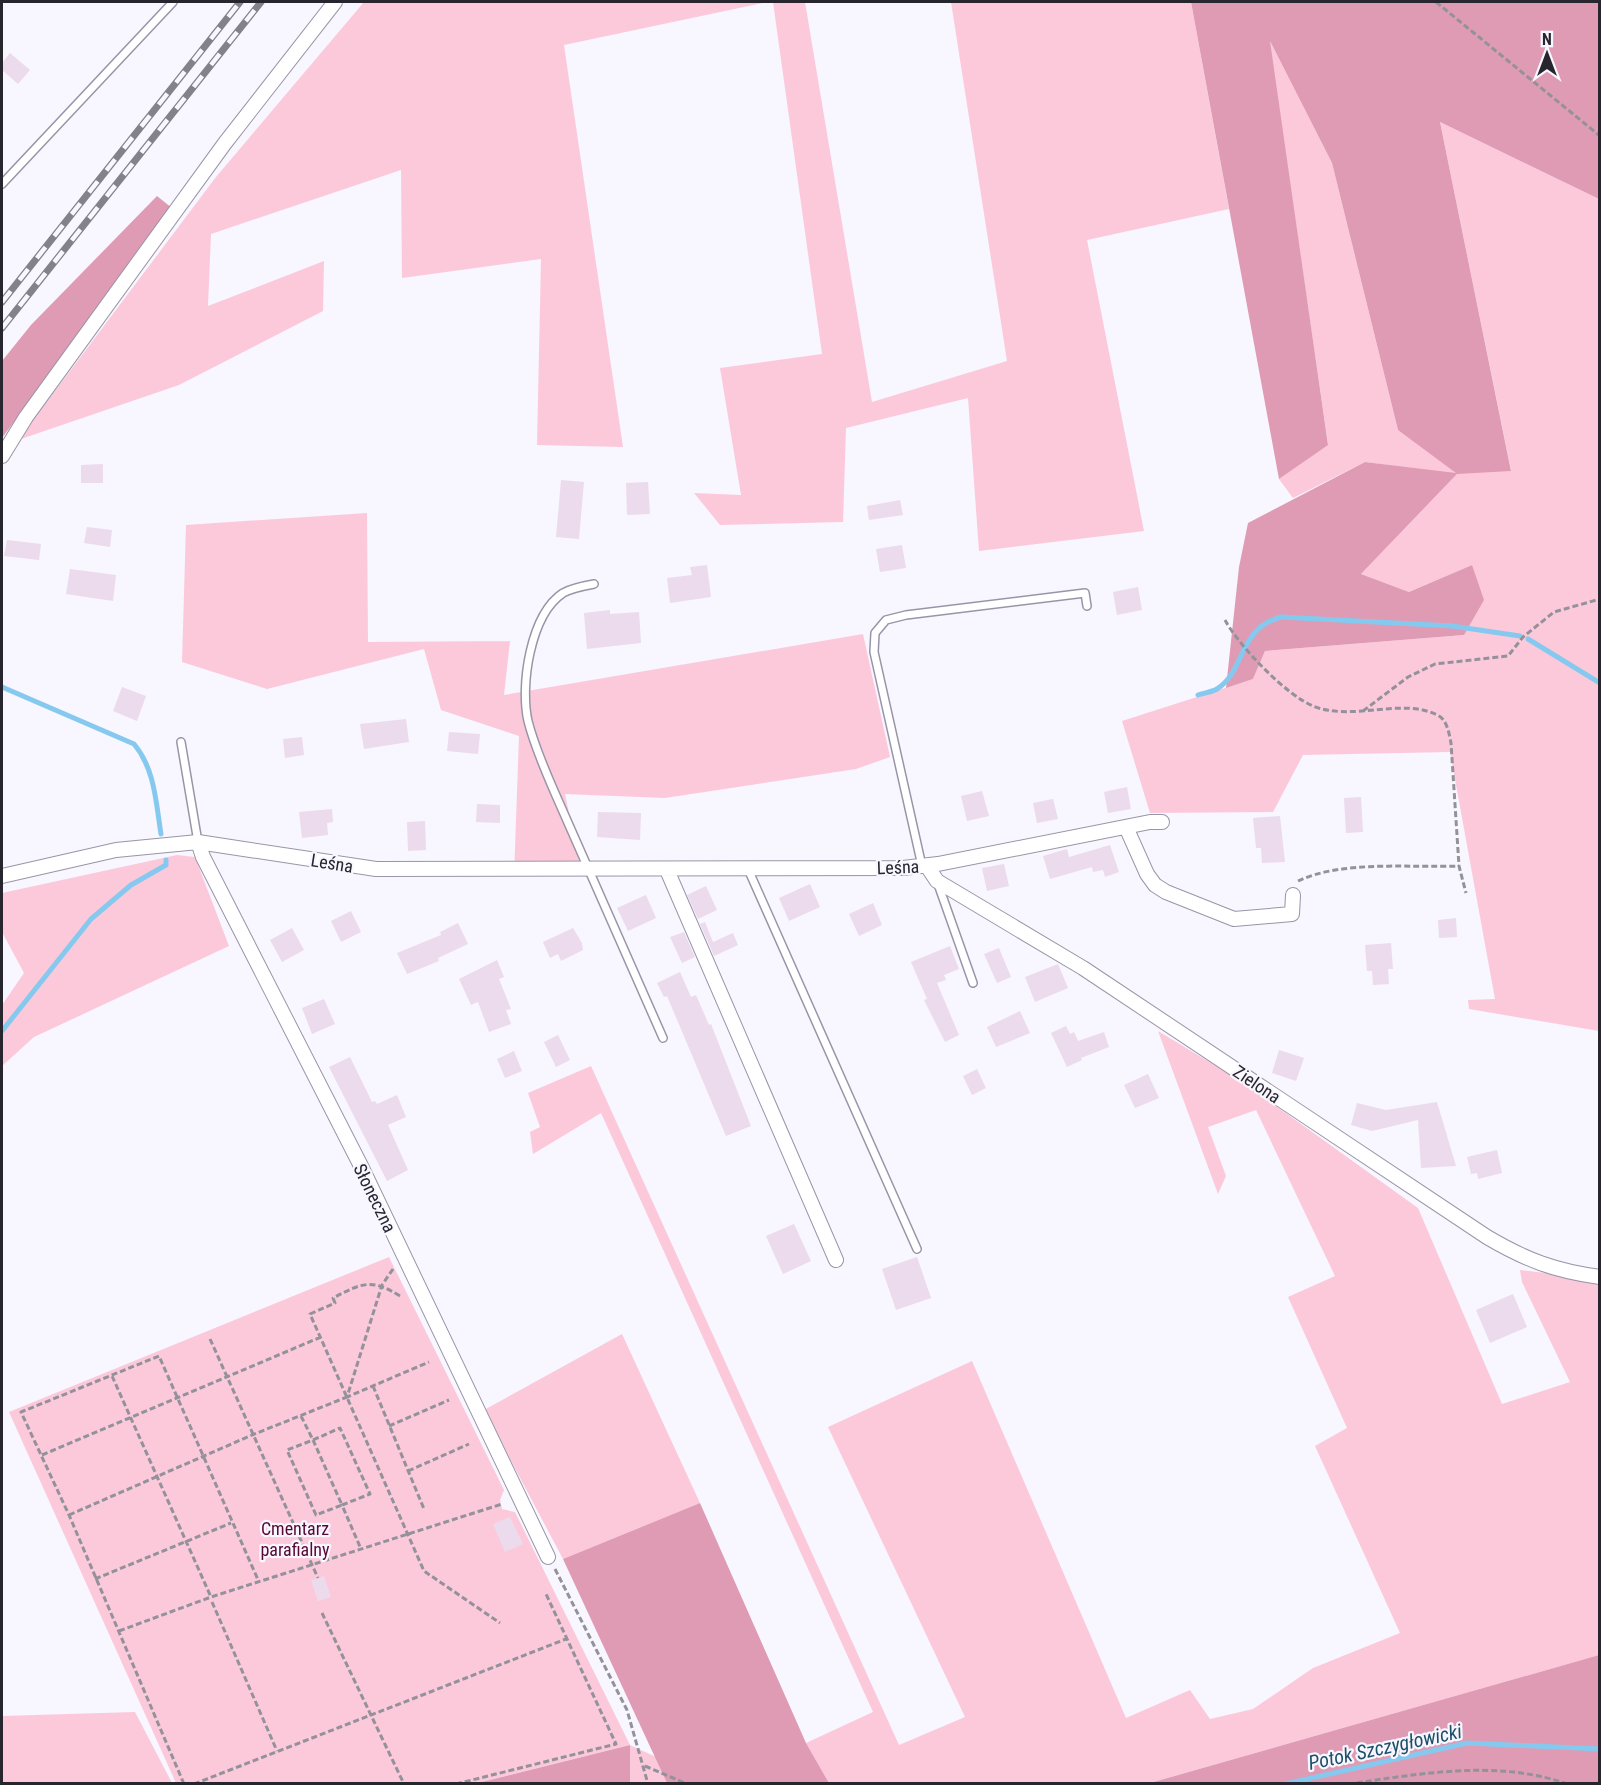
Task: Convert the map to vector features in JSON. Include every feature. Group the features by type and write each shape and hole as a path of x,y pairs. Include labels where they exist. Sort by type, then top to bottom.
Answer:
{"street":[{"path":"3,453 225,143 335,2"},
{"name":"Leśna","path":"2,876 116,850 198,842 358,868 667,870 924,866 1162,822"},
{"path":"1126,827 1143,866 1155,885 1228,918 1245,920 1292,914 1295,888"},
{"name":"Słoneczna","path":"198,842 203,857 370,1185 548,1557"},
{"name":"Zielona","path":"924,866 937,881 1083,968 1487,1237 1531,1261 1568,1272 1599,1277"},
{"path":"667,870 836,1260"}],"lane":[{"path":"2,184 173,2"},
{"path":"594,584 562,594 544,613 532,645 526,701 528,722 538,752 588,870 663,1038"},
{"path":"924,866 874,652 875,633 886,620 906,615 1085,593 1087,606"},
{"path":"182,742 198,842"},
{"path":"748,869 917,1249"},
{"path":"937,881 973,983"}],"path":[{"path":"1436,2 1599,136"},
{"path":"1361,712 1408,677 1435,664 1508,656 1529,632 1554,612 1599,599"},
{"path":"1225,620 1246,652 1312,706 1334,712 1411,709 1438,715 1446,723 1455,773 1459,866 1466,893"},
{"path":"1295,888 1315,873 1339,868 1459,866"},
{"path":"348,1397 382,1285 394,1268"},
{"path":"400,1296 382,1285 361,1283 333,1298 335,1303 310,1314 424,1571 500,1623"},
{"path":"42,1455 321,1337"},
{"path":"210,1339 318,1578"},
{"path":"184,1784 69,1515 21,1412 159,1356 259,1582"},
{"path":"69,1515 252,1435 429,1362"},
{"path":"112,1376 277,1751"},
{"path":"373,1386 424,1509"},
{"path":"389,1426 449,1400"},
{"path":"301,1416 361,1549"},
{"path":"340,1428 370,1494 342,1505 316,1515 286,1450 340,1428"},
{"path":"408,1471 469,1444"},
{"path":"119,1631 259,1582 501,1504"},
{"path":"95,1579 231,1523"},
{"path":"548,1557 627,1710 645,1766 648,1784"},
{"path":"456,1784 616,1744 546,1594"},
{"path":"322,1613 404,1784"},
{"path":"194,1784 566,1640"},
{"path":"645,1766 687,1784"},
{"path":"1348,1784 1474,1769 1540,1774 1567,1784"}],"green space":[{"path":"364,2 767,2 564,45 623,447 537,445 541,259 402,278 401,170 211,234 208,306 324,261 323,311 179,385 18,440 216,177"},
{"path":"773,2 805,2 872,402 1007,361 951,2 1191,2 1229,209 1087,240 1144,531 979,551 968,398 846,428 843,522 720,525 694,493 741,495 720,368 822,354"},
{"path":"1269,39 1332,163 1398,430 1511,470 1440,122 1599,199 1599,1031 1469,1009 1468,1000 1495,999 1450,752 1303,755 1273,812 1150,813 1122,721 1253,679 1265,651 1464,635 1472,565 1409,592 1361,574 1457,474 1365,462 1293,498 1279,479 1328,444"},
{"path":"367,513 368,642 510,641 504,695 863,634 890,757 856,769 665,798 565,794 582,876 514,876 519,736 441,710 424,649 267,689 182,662 186,525"},
{"path":"177,855 195,857 229,946 34,1037 2,1066 2,1005 24,973 2,932 2,893"},
{"path":"1158,1031 1241,1081 1418,1208 1502,1404 1570,1382 1522,1282 1520,1270 1599,1279 1599,1655 1150,1783 829,1783 806,1743 873,1712 601,1113 533,1154 530,1132 540,1127 528,1093 591,1066 899,1745 965,1717 828,1427 972,1361 1126,1718 1190,1690 1210,1719 1253,1709 1313,1668 1400,1633 1315,1446 1347,1428 1288,1297 1335,1276 1256,1110 1208,1127 1226,1176 1218,1194"},
{"name":"Cmentarz parafialny","path":"389,1257 504,1490 500,1500 502,1509 515,1512 630,1745 478,1783 176,1783 9,1412"},
{"path":"622,1334 700,1503 563,1559 484,1410"},
{"path":"135,1712 172,1783 2,1783 2,1716"},
{"path":"630,1745 656,1757 667,1783 630,1783"}],"shaded area":[{"path":"1191,2 1599,2 1599,199 1440,122 1511,471 1457,474 1361,574 1409,592 1472,565 1484,600 1464,635 1265,651 1253,679 1226,688 1239,567 1248,523 1365,462 1456,473 1398,430 1332,163 1270,41 1328,445 1279,479"},
{"path":"157,196 172,208 2,438 2,361 31,325"},
{"path":"700,1503 806,1743 829,1783 667,1783 563,1559"},
{"path":"1599,1655 1599,1783 1150,1783"},
{"path":"630,1745 630,1783 478,1783"}],"building":[{"path":"10,53 30,70 18,84 2,70 2,63"},
{"path":"103,464 103,483 81,483 81,465"},
{"path":"561,480 584,482 579,539 556,537"},
{"path":"648,482 650,514 627,515 626,483"},
{"path":"900,500 903,515 869,520 867,506"},
{"path":"87,527 112,530 110,547 84,543"},
{"path":"7,540 41,544 39,560 4,556"},
{"path":"902,545 906,568 880,572 876,549"},
{"path":"707,565 711,597 670,603 667,578 692,575 690,567"},
{"path":"70,569 116,575 113,601 66,594"},
{"path":"1138,587 1142,610 1117,615 1113,592"},
{"path":"610,610 610,614 639,612 641,643 587,649 584,613"},
{"path":"122,687 146,696 137,721 113,711"},
{"path":"406,719 409,742 364,749 360,724"},
{"path":"449,732 480,734 478,754 447,751"},
{"path":"302,737 304,755 285,758 283,739"},
{"path":"1127,787 1131,809 1108,813 1104,792"},
{"path":"982,791 989,816 967,821 961,796"},
{"path":"1361,797 1363,832 1346,833 1344,798"},
{"path":"1053,799 1058,819 1037,823 1033,803"},
{"path":"477,804 500,805 500,823 476,822"},
{"path":"332,809 333,822 327,823 328,835 302,838 299,812"},
{"path":"598,812 641,813 640,840 597,837"},
{"path":"1280,816 1285,862 1262,863 1261,848 1256,848 1253,818"},
{"path":"425,821 426,850 408,851 407,822"},
{"path":"1110,845 1119,872 1105,877 1103,870 1093,872 1092,867 1050,879 1043,856 1067,849 1069,857"},
{"path":"1004,864 1009,886 987,891 982,868"},
{"path":"810,884 820,907 789,921 779,898"},
{"path":"706,886 717,910 698,919 687,895"},
{"path":"646,895 656,918 628,931 617,908"},
{"path":"873,903 882,925 859,936 849,914"},
{"path":"351,911 361,932 341,942 331,921"},
{"path":"1456,918 1457,937 1439,938 1438,920"},
{"path":"705,922 713,942 733,933 738,945 714,956 700,924"},
{"path":"458,923 468,944 438,958 439,961 407,974 397,953 441,935 440,932"},
{"path":"292,928 304,950 282,962 270,940"},
{"path":"573,928 582,943 583,950 561,961 558,954 550,958 543,942"},
{"path":"684,932 695,957 682,963 670,937"},
{"path":"1391,943 1393,969 1388,969 1389,984 1373,985 1372,971 1367,971 1365,945"},
{"path":"950,946 959,969 944,975 946,980 937,983 959,1035 945,1042 924,1000 927,999 911,962"},
{"path":"999,948 1011,977 997,983 984,954"},
{"path":"497,960 504,977 499,979 511,1009 506,1010 511,1024 489,1032 478,1002 471,1005 459,979"},
{"path":"1058,964 1068,988 1035,1002 1025,977"},
{"path":"680,972 691,997 696,995 709,1025 711,1024 751,1126 726,1136 667,996 664,997 657,983"},
{"path":"324,999 335,1024 312,1034 302,1008"},
{"path":"1020,1011 1030,1033 996,1047 987,1027"},
{"path":"1066,1026 1070,1034 1074,1032 1078,1041 1104,1032 1109,1047 1081,1058 1082,1060 1067,1067 1051,1033"},
{"path":"558,1035 570,1060 556,1067 544,1042"},
{"path":"1279,1050 1304,1058 1296,1081 1272,1073"},
{"path":"514,1051 522,1071 505,1078 497,1059"},
{"path":"350,1057 372,1102 375,1101 377,1104 397,1095 406,1117 388,1125 408,1170 387,1181 329,1067"},
{"path":"977,1069 986,1088 972,1095 963,1076"},
{"path":"1148,1074 1159,1098 1135,1108 1124,1085"},
{"path":"1437,1102 1456,1166 1421,1168 1418,1120 1372,1131 1351,1125 1357,1103 1386,1110"},
{"path":"1497,1150 1502,1173 1478,1179 1477,1173 1471,1174 1467,1157"},
{"path":"794,1224 811,1261 783,1274 766,1236"},
{"path":"917,1257 931,1298 896,1310 882,1269"},
{"path":"1513,1294 1527,1327 1490,1343 1476,1310"},
{"path":"510,1517 523,1544 505,1552 493,1524"},
{"path":"324,1576 331,1597 318,1601 311,1580"}],"waterway":[{"path":"1198,695 1215,690 1226,681 1257,630 1281,617 1452,626 1520,636"},
{"path":"1528,639 1600,683"},
{"path":"2,687 134,744 150,775 161,834"},
{"path":"2,1031 91,919 131,885 166,865 166,860"},
{"name":"Potok Szczygłowicki","path":"1285,1784 1467,1743 1600,1749"}],"railway":[{"path":"2,302 240,2"},
{"path":"2,328 261,2"}]}
